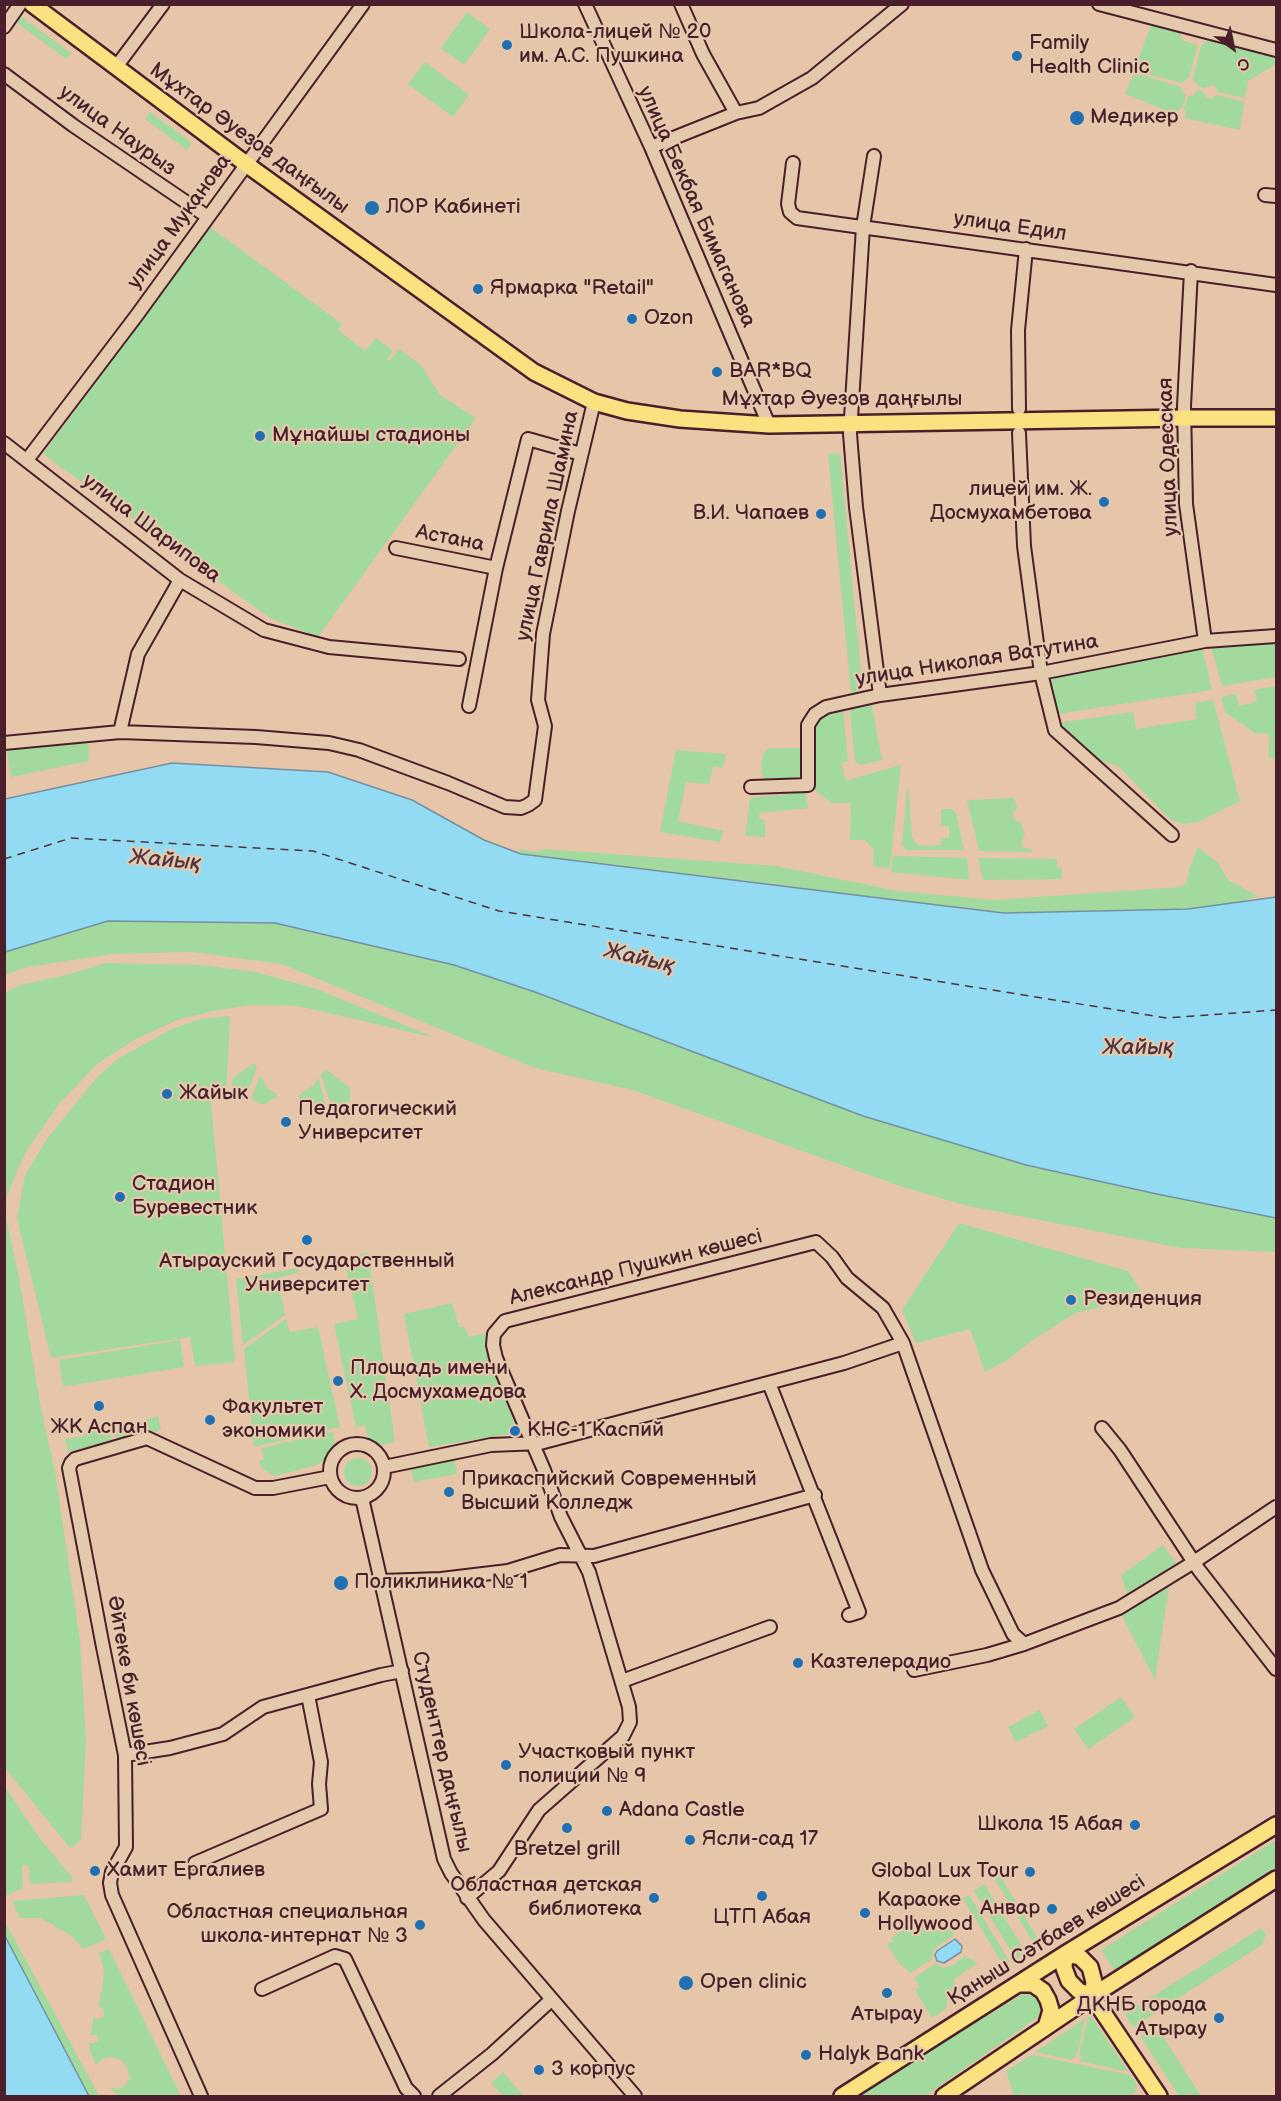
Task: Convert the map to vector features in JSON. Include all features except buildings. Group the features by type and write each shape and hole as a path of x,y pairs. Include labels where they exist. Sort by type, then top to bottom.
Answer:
{"main road":[{"name":"Мұхтар Әуезов даңғылы","path":"33,4 246,164 534,372 594,402 627,411 680,419 769,425 1276,418"},
{"name":"Қаныш Сәтбаев көшесі","path":"842,2097 1065,1954 1276,1824"},
{"path":"944,2097 1092,1996 1276,1879"},
{"path":"1092,1996 1094,1982 1090,1967 1080,1957 1065,1954 1064,1968 1069,1981 1079,1991 1092,1996 1159,2097"},
{"path":"1018,1984 1034,1984 1043,1991 1051,2010 1046,2027"}],"street":[{"path":"4,27 20,4"},
{"path":"116,68 163,4"},
{"name":"улица Муканова","path":"27,460 363,4"},
{"name":"улица Бекбая Бимаганова","path":"585,4 651,147 769,425"},
{"path":"681,4 703,54 736,113"},
{"path":"651,147 736,113 759,108 812,78 902,4"},
{"path":"1098,4 1276,50"},
{"name":"улица Наурыз","path":"4,74 74,126 208,217"},
{"path":"874,156 863,227 850,434 856,507 880,695"},
{"name":"улица Едил","path":"793,163 788,204 790,212 797,218 1191,271 1276,285"},
{"path":"1019,409 1018,330 1026,249"},
{"name":"улица Одесская","path":"1191,271 1184,418 1186,504 1205,642"},
{"name":"улица Гаврила Шамина","path":"120,732 256,737 345,746 448,783 505,807 521,808 535,800 545,726 538,700 543,634 594,402"},
{"path":"1019,433 1024,546 1041,673 1055,730 1172,835"},
{"path":"469,706 496,568 528,440 581,454"},
{"name":"улица Шарипова","path":"4,443 180,580 264,630 329,647 459,659"},
{"name":"Астана","path":"396,548 496,568"},
{"path":"4,743 120,732 138,654 180,580"},
{"name":"улица Николая Ватутина","path":"751,788 808,785 808,725 815,714 825,707 880,695 1041,673 1205,642 1276,636"},
{"name":"Александр Пушкин көшесі","path":"532,1443 493,1345 494,1334 505,1321 816,1242 832,1257 847,1278 883,1308 903,1343"},
{"path":"384,1467 491,1445 540,1443 844,1363 903,1343 982,1570 1013,1634 1024,1644"},
{"path":"769,1383 860,1612 849,1615"},
{"path":"1102,1428 1120,1450 1194,1562 1276,1669"},
{"name":"Әйтеке би көшесі","path":"201,2097 112,1895 110,1883 112,1872 126,1847 125,1755 69,1468 75,1459 147,1438 255,1488 273,1488 330,1477"},
{"path":"467,1898 499,1871 539,1810 623,1736 630,1722 629,1707 622,1681 589,1572 561,1517 532,1443"},
{"path":"355,1445 364,1445 372,1449 379,1455 384,1467 382,1482 370,1495 362,1498 342,1494 334,1486 330,1477 333,1459 346,1447 355,1445"},
{"path":"381,1581 441,1579 521,1568 560,1555 605,1554 815,1495"},
{"name":"Студенттер даңғылы","path":"362,1498 439,1843 451,1873 467,1898 514,1958 635,2097"},
{"path":"914,1670 1024,1644 1119,1608 1194,1562 1276,1507"},
{"path":"622,1681 770,1627"},
{"path":"125,1755 170,1748 223,1734 263,1707 402,1671"},
{"path":"195,1863 321,1809 319,1784 321,1762 308,1695"},
{"path":"262,1989 336,1956 345,1959 406,2088 414,2097"},
{"path":"439,2097 492,2054 551,2000"}],"green space":[{"path":"467,12 490,29 464,65 441,48"},
{"path":"20,16 71,53 66,59 16,22"},
{"path":"1151,25 1182,33 1181,40 1198,45 1189,77 1182,83 1140,72 1136,66"},
{"path":"1208,40 1276,57 1276,64 1248,81 1245,98 1218,92 1212,85 1199,87 1193,79 1201,46"},
{"path":"425,62 469,95 453,117 408,84"},
{"path":"1139,74 1181,87 1186,95 1182,107 1177,112 1178,115 1125,94 1132,77"},
{"path":"1198,90 1204,92 1210,99 1217,95 1244,102 1240,130 1184,118 1187,114 1184,109 1188,96 1192,96"},
{"path":"150,112 192,143 187,150 145,119"},
{"name":"Мұнайшы стадионы","path":"210,227 342,324 338,330 365,351 376,338 393,351 387,359 389,361 399,349 422,366 440,395 476,418 318,637 270,618 43,454"},
{"path":"840,453 863,693 851,694 828,454"},
{"path":"1276,642 1276,677 1222,686 1211,646"},
{"path":"1202,647 1212,690 1057,714 1049,675"},
{"path":"1276,686 1276,760 1268,757 1270,738 1267,733 1256,734 1225,712 1221,697 1236,694 1239,706 1257,702 1254,690"},
{"path":"1213,700 1240,801 1198,822 1184,824 1171,820 1117,765 1099,761 1057,723 1133,712 1136,729 1197,719 1195,703"},
{"path":"871,702 882,760 860,765 855,761 850,710 852,707"},
{"path":"843,708 848,761 841,763 846,781 901,765 890,868 873,866 874,850 865,840 850,840 851,803 831,803 813,788 812,729 814,721 826,712"},
{"path":"88,740 89,761 11,777 7,750"},
{"path":"769,748 801,748 800,776 796,779 768,781 764,778 761,773 763,754"},
{"path":"676,750 726,754 723,768 713,766 709,784 686,782 678,821 723,831 720,842 660,832"},
{"path":"908,782 912,838 919,846 941,845 942,838 949,838 949,826 941,826 941,809 952,809 956,813 964,850 906,850 902,845"},
{"path":"806,792 808,808 759,813 759,819 765,820 765,837 745,836 750,798"},
{"path":"1014,798 1017,808 1013,816 1020,822 1025,833 1021,844 1024,848 1031,849 1032,852 979,851 967,800"},
{"path":"1198,847 1218,863 1228,880 1258,896 1234,904 1188,909 1004,913 522,854 519,851 519,849 538,852 543,849 776,866 897,891 994,900 1180,887 1187,883 1189,869"},
{"path":"893,856 967,858 969,880 891,872"},
{"path":"978,858 1057,859 1057,868 1062,868 1062,879 983,880"},
{"path":"108,921 275,923 454,965 535,992 863,1116 1026,1165 1276,1218 1276,1252 1181,1248 964,1205 900,1186 633,1090 535,1068 282,964 193,952 113,954 27,967 5,975 5,952"},
{"path":"106,963 202,965 255,972 314,988 436,1038 298,1006 250,1005 177,1020 134,1040 97,1064 59,1104 27,1150 17,1171 7,1196 6,1217 19,1277 41,1409 55,1471 80,1641 86,1740 81,1840 70,1848 5,1768 4,993 21,985"},
{"name":"Стадион Буревестник","path":"230,1016 226,1095 210,1092 235,1362 195,1366 190,1337 51,1358 17,1218 25,1175 47,1139 98,1076 119,1058 170,1030 200,1019"},
{"path":"254,1063 257,1067 245,1099 230,1096 233,1078"},
{"path":"326,1069 350,1088 350,1102 331,1105 321,1075"},
{"path":"260,1075 267,1088 277,1094 276,1098 265,1105 251,1100"},
{"path":"318,1078 326,1106 309,1108 307,1104 300,1101 299,1095 314,1085"},
{"path":"959,1223 1128,1271 1145,1297 1075,1313 1031,1341 1009,1359 985,1372 970,1329 916,1343 902,1310"},
{"path":"368,1252 395,1442 381,1445 368,1439 365,1425 356,1427 334,1324 358,1319 345,1264 320,1268 319,1265"},
{"path":"298,1268 299,1272 277,1278 285,1315 243,1345 236,1279"},
{"path":"452,1303 459,1327 465,1327 469,1337 486,1333 515,1426 508,1428 509,1434 429,1447 404,1314"},
{"path":"286,1319 290,1332 318,1327 340,1427 254,1447 244,1349"},
{"path":"180,1340 184,1367 63,1387 59,1360"},
{"path":"158,1416 161,1430 117,1440 115,1432 122,1429 123,1425"},
{"path":"99,1430 102,1433 110,1433 112,1441 68,1452 65,1439"},
{"path":"333,1432 335,1445 323,1461 316,1465 275,1476 261,1466 259,1461 264,1460 262,1448"},
{"path":"358,1458 368,1462 372,1472 368,1482 358,1486 348,1482 344,1472 348,1462"},
{"path":"454,1460 457,1474 414,1482 411,1468"},
{"path":"1163,1545 1176,1563 1128,1597 1121,1575"},
{"path":"1169,1587 1155,1680 1121,1614"},
{"path":"1121,1697 1135,1717 1088,1749 1074,1729"},
{"path":"1040,1710 1048,1726 1016,1742 1008,1727"},
{"path":"5,1787 41,1840 72,1877 72,1882 30,1884 29,1866 22,1865 23,1888 5,1896"},
{"path":"1276,1840 1276,1870 1115,1971 1101,1950"},
{"path":"999,1874 1040,1942 1035,1945 994,1878"},
{"path":"984,1884 1026,1953 1016,1959 974,1891"},
{"path":"84,1895 106,1939 83,1949 72,1936 41,1918 20,1918 12,1901"},
{"path":"969,1895 1010,1962 1004,1966 963,1899"},
{"path":"921,1919 930,1932 947,1922 954,1925 954,1935 934,1949 932,1959 910,1973 903,1965 901,1966 887,1945 893,1941 891,1938"},
{"path":"4,1920 99,2096 89,2096 5,1936"},
{"path":"1261,1928 1266,1935 1262,1945 1133,2027 1125,2014"},
{"path":"109,1949 181,2096 119,2096 110,2088 119,2089 126,2085 130,2078 127,2067 121,2060 112,2057 102,2059 96,2065 89,2042 92,2044 98,2041 97,2034 90,2035 94,2016 97,2019 105,2015 102,2008 98,2006 104,1971 99,1953"},
{"path":"965,1956 978,1963 953,1980 960,1992 947,2000 947,2008 932,2018 915,1990 920,1988 914,1978 936,1963 940,1967 951,1966"},
{"path":"1026,1992 1039,2000 1041,2011 1037,2018 925,2096 857,2096"},
{"path":"1091,2016 1129,2072 1080,2061 1082,2056 1079,2055 1088,2017"},
{"path":"1085,2019 1077,2055 1071,2060 1035,2052"},
{"path":"1152,2029 1160,2032 1201,2096 1179,2096 1140,2036"},
{"path":"1032,2055 1131,2075 1137,2085 1135,2093 1130,2096 1026,2096 1024,2094 1014,2096 1006,2071"},
{"path":"503,2072 523,2096 503,2096 491,2083"}],"water":[{"name":"Жайық","path":"172,763 328,772 412,800 484,840 521,854 896,900 1004,913 1188,909 1276,897 1276,1218 1026,1165 863,1116 535,992 454,965 275,923 108,921 5,952 5,799"},
{"path":"5,1936 89,2096 5,2096"},
{"path":"955,1939 962,1946 961,1952 944,1963 937,1961 935,1955 937,1951"}],"ferry route":[{"path":"4,859 71,838 313,851 499,911 1167,1018 1276,1010"}],"place":[{"name":"Школа-лицей № 20 им. А.С. Пушкина","path":"507,45"},
{"name":"Family Health Clinic","path":"1017,56"},
{"name":"Медикер","path":"1077,118"},
{"name":"ЛОР Кабинетi","path":"372,208"},
{"name":"Ярмарка \"Retail\"","path":"478,289"},
{"name":"Ozon","path":"632,319"},
{"name":"BAR*BQ","path":"717,372"},
{"name":"Мұнайшы стадионы","path":"260,436"},
{"name":"лицей им. Ж. Досмухамбетова","path":"1104,502"},
{"name":"В.И. Чапаев","path":"821,514"},
{"name":"Жайык","path":"167,1094"},
{"name":"Педагогический Университет","path":"286,1122"},
{"name":"Стадион Буревестник","path":"120,1197"},
{"name":"Атырауский Государственный Университет","path":"307,1240"},
{"name":"Резиденция","path":"1071,1300"},
{"name":"Площадь имени Х. Досмухамедова","path":"338,1381"},
{"name":"ЖК Аспан","path":"99,1406"},
{"name":"Факультет экономики","path":"210,1420"},
{"name":"КНС-1 Каспий","path":"515,1431"},
{"name":"Прикаспийский Современный Высший Колледж","path":"449,1492"},
{"name":"Поликлиника № 1","path":"341,1583"},
{"name":"Казтелерадио","path":"798,1663"},
{"name":"Участковый пункт полиции № 9","path":"506,1765"},
{"name":"Adana Сastle","path":"607,1811"},
{"name":"Школа 15 Абая","path":"1135,1825"},
{"name":"Bretzel grill","path":"567,1828"},
{"name":"Ясли-сад 17","path":"690,1840"},
{"name":"Хамит Ергалиев","path":"95,1871"},
{"name":"Global Lux Tour","path":"1030,1872"},
{"name":"ЦТП Абая","path":"762,1896"},
{"name":"Областная детская библиотека","path":"654,1898"},
{"name":"Анвар","path":"1052,1909"},
{"name":"Караоке Hollywood","path":"865,1913"},
{"name":"Областная специальная школа-интернат № 3","path":"420,1925"},
{"name":"Open clinic","path":"686,1983"},
{"name":"Атырау","path":"887,1993"},
{"name":"ДКНБ города Атырау","path":"1219,2018"},
{"name":"Halyk Bank","path":"806,2055"},
{"name":"3 корпус","path":"539,2070"}]}
